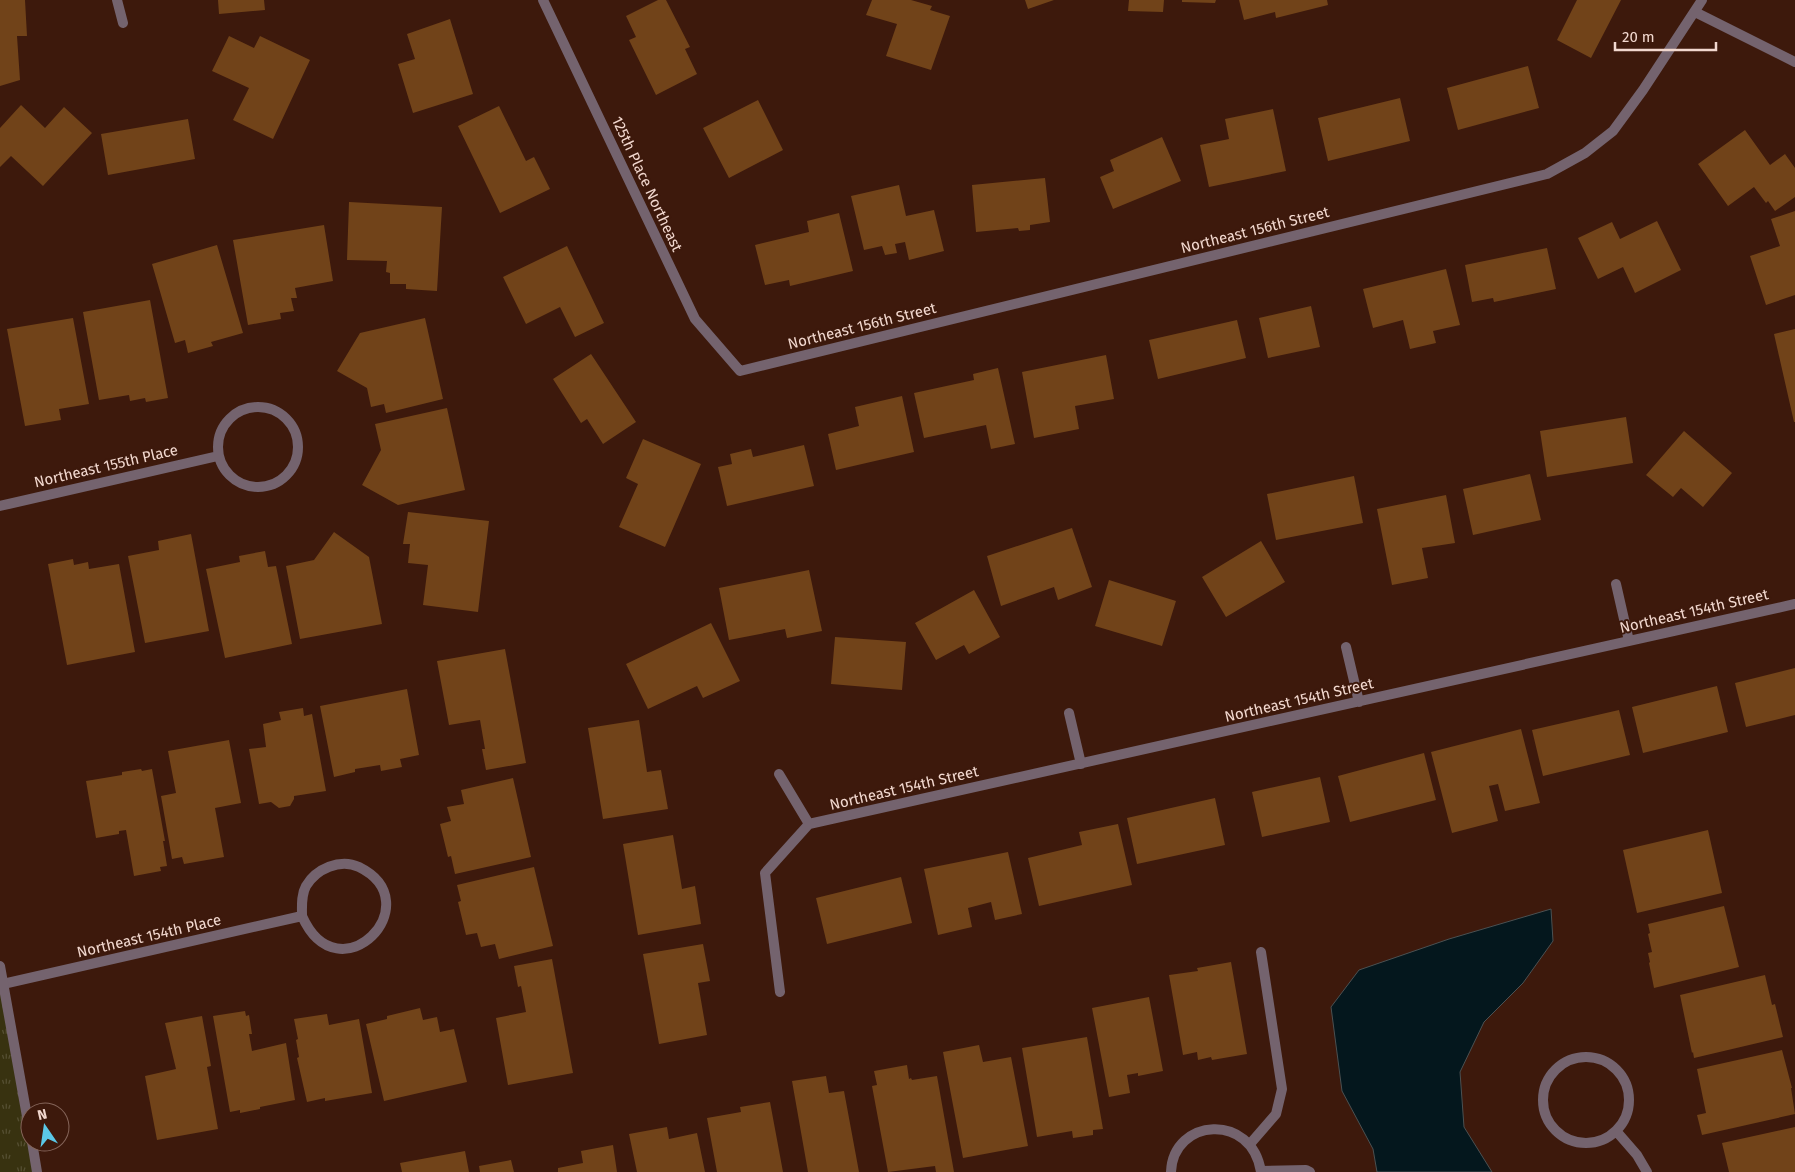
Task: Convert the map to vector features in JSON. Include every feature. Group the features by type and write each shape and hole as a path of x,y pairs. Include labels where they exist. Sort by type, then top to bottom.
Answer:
{"street":[{"path":"118,0 123,24"},
{"name":"125th Place Northeast","path":"543,0 695,319 740,371"},
{"name":"Northeast 156th Street","path":"740,371 1547,174 1585,153 1613,131 1643,90 1702,0"},
{"path":"1695,12 1795,62"},
{"path":"256,406 270,408 283,414 292,424 298,438 299,452 294,466 286,477 274,484 260,487 246,486 234,479 224,469 218,456 218,442 222,428 230,417 242,409 256,406"},
{"name":"Northeast 155th Place","path":"0,506 218,456"},
{"path":"1616,584 1629,641"},
{"name":"Northeast 154th Street","path":"809,824 1795,604"},
{"path":"1346,647 1358,702"},
{"path":"1069,713 1081,764"},
{"path":"779,774 809,824 765,873 780,992"},
{"path":"334,865 356,866 369,872 379,883 385,896 385,911 381,925 372,937 360,945 346,949 331,947 318,940 308,929 302,916 301,901 306,887 314,875 334,865"},
{"name":"Northeast 154th Place","path":"4,984 302,916"},
{"path":"1250,1144 1276,1114 1282,1090 1261,952"},
{"path":"0,966 25,1102"},
{"path":"1592,1057 1605,1061 1617,1069 1625,1080 1630,1093 1630,1107 1626,1120 1617,1132 1604,1140 1590,1144 1575,1142 1561,1136 1551,1126 1544,1113 1542,1098 1546,1083 1554,1071 1565,1062 1578,1058 1592,1057"},
{"path":"1171,1172 1175,1155 1183,1143 1195,1134 1209,1129 1224,1129 1238,1134 1250,1144 1258,1156 1261,1172 1306,1170 1310,1172"},
{"path":"1617,1132 1637,1155 1647,1172"},
{"path":"34,1152 37,1172"}],"green space":[{"path":"0,965 25,1102 20,1102 20,1152 34,1152 38,1172 0,1172"}],"shaded area":[{"path":"1551,909 1553,941 1523,983 1484,1022 1460,1072 1464,1127 1492,1172 1377,1172 1373,1149 1342,1091 1331,1007 1359,970 1449,939"}],"building":[{"path":"0,0 25,0 27,36 17,36 20,80 0,86"},
{"path":"218,0 264,0 265,10 219,14"},
{"path":"658,0 666,0 690,47 685,49 697,74 656,95 629,40 636,37 626,16"},
{"path":"872,0 911,0 932,6 930,10 950,16 931,70 886,56 897,24 866,15"},
{"path":"1025,0 1054,0 1028,9"},
{"path":"1129,0 1164,0 1163,12 1128,11"},
{"path":"1182,0 1216,0 1215,3 1182,2"},
{"path":"1239,0 1327,0 1328,5 1276,18 1275,12 1244,20"},
{"path":"1577,0 1621,0 1591,58 1557,40"},
{"path":"450,19 473,94 413,113 398,64 415,59 407,34"},
{"path":"229,36 254,48 260,36 310,60 273,139 233,120 249,88 212,71"},
{"path":"1528,66 1539,108 1458,130 1447,88"},
{"path":"1400,98 1410,141 1328,161 1318,118"},
{"path":"758,100 783,150 729,178 703,128"},
{"path":"21,105 45,128 64,107 92,133 43,186 11,156 0,167 0,128"},
{"path":"499,106 526,161 534,157 550,189 500,213 458,126"},
{"path":"1273,109 1286,171 1209,187 1200,145 1229,139 1225,119"},
{"path":"188,119 195,159 108,175 101,134"},
{"path":"1745,130 1770,165 1785,154 1795,168 1795,197 1775,211 1768,201 1766,203 1754,187 1728,206 1698,164"},
{"path":"1162,137 1181,181 1113,209 1100,177 1114,171 1110,160"},
{"path":"1045,178 1050,222 1030,225 1030,230 1019,231 1018,228 976,232 972,185"},
{"path":"899,185 906,216 934,210 944,251 909,260 905,242 895,244 897,253 885,255 882,246 864,250 851,196"},
{"path":"349,202 442,207 437,291 406,289 406,284 390,284 390,273 386,272 387,261 347,260"},
{"path":"1795,211 1795,295 1766,305 1750,256 1780,246 1771,219"},
{"path":"839,213 853,271 790,286 789,280 765,285 755,245 809,232 807,221"},
{"path":"1657,221 1681,270 1635,293 1623,267 1598,279 1578,238 1612,222 1620,239"},
{"path":"324,225 333,281 295,288 297,298 291,298 294,311 280,313 281,319 248,325 233,240"},
{"path":"217,245 243,333 211,342 213,346 188,353 185,340 175,343 152,264"},
{"path":"567,246 604,323 575,337 560,307 526,324 503,277"},
{"path":"1547,248 1556,289 1494,302 1493,298 1472,302 1465,265"},
{"path":"1446,269 1460,325 1433,331 1436,343 1410,349 1403,320 1373,328 1363,289"},
{"path":"150,300 168,398 146,402 145,398 130,401 129,395 99,400 83,312"},
{"path":"1311,306 1320,347 1268,358 1259,318"},
{"path":"73,318 89,404 59,409 61,420 25,426 7,329"},
{"path":"425,318 443,399 386,413 384,404 371,407 367,388 337,371 360,333"},
{"path":"1237,320 1246,358 1158,379 1149,340"},
{"path":"1795,329 1795,422 1794,422 1774,334"},
{"path":"591,354 636,422 603,444 587,419 581,423 553,379"},
{"path":"1106,355 1114,399 1075,406 1079,429 1034,438 1022,372"},
{"path":"998,368 1015,444 991,449 986,425 924,438 914,393 974,380 973,374"},
{"path":"902,396 914,452 836,470 828,434 859,426 855,407"},
{"path":"447,408 465,490 398,505 362,485 381,450 375,424"},
{"path":"1626,417 1633,463 1547,477 1540,431"},
{"path":"1684,431 1732,473 1703,507 1681,488 1673,497 1646,475"},
{"path":"643,439 701,464 665,547 619,527 638,484 626,478"},
{"path":"804,445 814,486 727,506 718,467 732,464 730,454 751,449 753,457"},
{"path":"1530,474 1541,520 1473,535 1463,489"},
{"path":"1354,476 1363,523 1276,540 1267,494"},
{"path":"1446,495 1455,543 1422,548 1428,578 1392,585 1377,509"},
{"path":"408,512 489,521 478,612 423,605 428,565 408,563 410,544 403,544"},
{"path":"1072,528 1092,587 1058,600 1054,587 1001,606 987,556"},
{"path":"334,532 369,557 382,624 300,639 286,566 314,560"},
{"path":"191,534 209,631 145,643 128,556 159,550 158,541"},
{"path":"1261,541 1285,582 1226,617 1202,577"},
{"path":"265,551 268,567 276,566 292,644 225,658 206,569 240,562 239,556"},
{"path":"73,559 74,565 88,562 89,569 119,564 135,652 67,665 48,564"},
{"path":"809,570 822,631 787,638 785,629 729,640 719,588"},
{"path":"1109,580 1176,601 1162,646 1095,626"},
{"path":"974,590 1000,637 969,654 964,645 936,660 915,623"},
{"path":"711,623 740,681 703,698 697,686 648,709 626,664"},
{"path":"835,637 906,642 902,690 831,684"},
{"path":"505,649 526,763 486,770 482,749 485,749 480,720 449,725 437,661"},
{"path":"1795,668 1795,715 1746,727 1735,683"},
{"path":"1717,686 1728,732 1643,753 1632,707"},
{"path":"407,689 419,755 400,759 402,767 381,771 380,765 355,769 355,772 334,777 320,706"},
{"path":"303,708 304,716 312,714 326,791 294,796 290,806 279,808 271,802 259,804 249,749 266,747 263,724 281,720 279,712"},
{"path":"1619,710 1630,755 1543,776 1532,730"},
{"path":"639,720 647,772 661,770 668,809 603,819 588,728"},
{"path":"1521,729 1540,803 1505,811 1498,784 1489,786 1498,821 1452,833 1431,752"},
{"path":"229,740 241,803 215,808 224,857 184,864 182,857 172,859 161,796 176,793 168,751"},
{"path":"1424,753 1436,800 1350,822 1338,776"},
{"path":"141,769 142,771 152,769 165,841 163,841 167,866 160,867 161,871 134,876 126,830 119,831 119,834 96,838 86,781 122,775 122,772"},
{"path":"1320,777 1330,822 1262,837 1252,792"},
{"path":"513,778 531,857 455,874 451,856 448,857 440,824 451,821 447,807 464,804 461,790"},
{"path":"1215,798 1225,845 1137,864 1127,818"},
{"path":"1118,824 1132,885 1039,906 1028,858 1082,845 1079,832"},
{"path":"1708,830 1722,893 1637,913 1623,850"},
{"path":"673,835 682,889 695,886 701,924 638,935 623,844"},
{"path":"1008,852 1022,914 995,920 991,902 968,908 972,927 938,935 924,869"},
{"path":"534,867 553,946 499,959 495,944 481,947 477,933 466,935 458,902 461,901 457,885"},
{"path":"901,877 912,923 827,944 816,898"},
{"path":"1724,906 1739,967 1654,988 1648,953 1652,952 1648,924"},
{"path":"703,944 710,981 698,983 707,1035 659,1044 643,954"},
{"path":"552,959 573,1073 508,1085 496,1018 526,1012 521,986 518,987 514,966"},
{"path":"1231,962 1247,1054 1212,1060 1211,1057 1198,1060 1197,1052 1183,1055 1169,975 1198,971 1197,968"},
{"path":"1765,975 1772,1005 1775,1004 1783,1037 1694,1058 1680,995"},
{"path":"1149,997 1163,1071 1138,1076 1138,1073 1127,1075 1130,1093 1109,1097 1092,1008"},
{"path":"420,1008 423,1020 437,1017 440,1032 454,1029 467,1082 384,1101 366,1024 387,1019 387,1016"},
{"path":"245,1011 246,1016 249,1015 252,1034 249,1034 252,1051 286,1043 295,1100 240,1113 240,1110 230,1112 213,1016"},
{"path":"327,1014 329,1025 359,1019 372,1093 307,1102 297,1058 299,1057 296,1040 298,1039 294,1019"},
{"path":"202,1016 211,1066 207,1067 218,1129 157,1140 145,1076 176,1069 165,1023"},
{"path":"1087,1037 1103,1129 1093,1130 1093,1135 1073,1138 1072,1131 1037,1137 1022,1048"},
{"path":"979,1045 983,1062 1011,1057 1028,1146 963,1158 943,1052"},
{"path":"1782,1050 1792,1088 1795,1114 1702,1135 1697,1115 1706,1113 1697,1069"},
{"path":"907,1065 909,1079 937,1076 954,1172 936,1172 935,1166 888,1172 872,1086 877,1085 874,1071"},
{"path":"826,1076 829,1093 844,1091 859,1172 808,1172 792,1081"},
{"path":"770,1102 783,1172 717,1172 707,1118 741,1112 740,1107"},
{"path":"667,1127 669,1139 697,1133 705,1172 637,1172 629,1134"},
{"path":"1795,1127 1795,1172 1729,1172 1722,1143"},
{"path":"613,1145 617,1172 558,1172 558,1168 583,1163 581,1151"},
{"path":"465,1151 469,1172 402,1172 400,1163"},
{"path":"511,1160 514,1172 480,1172 479,1166"}]}
